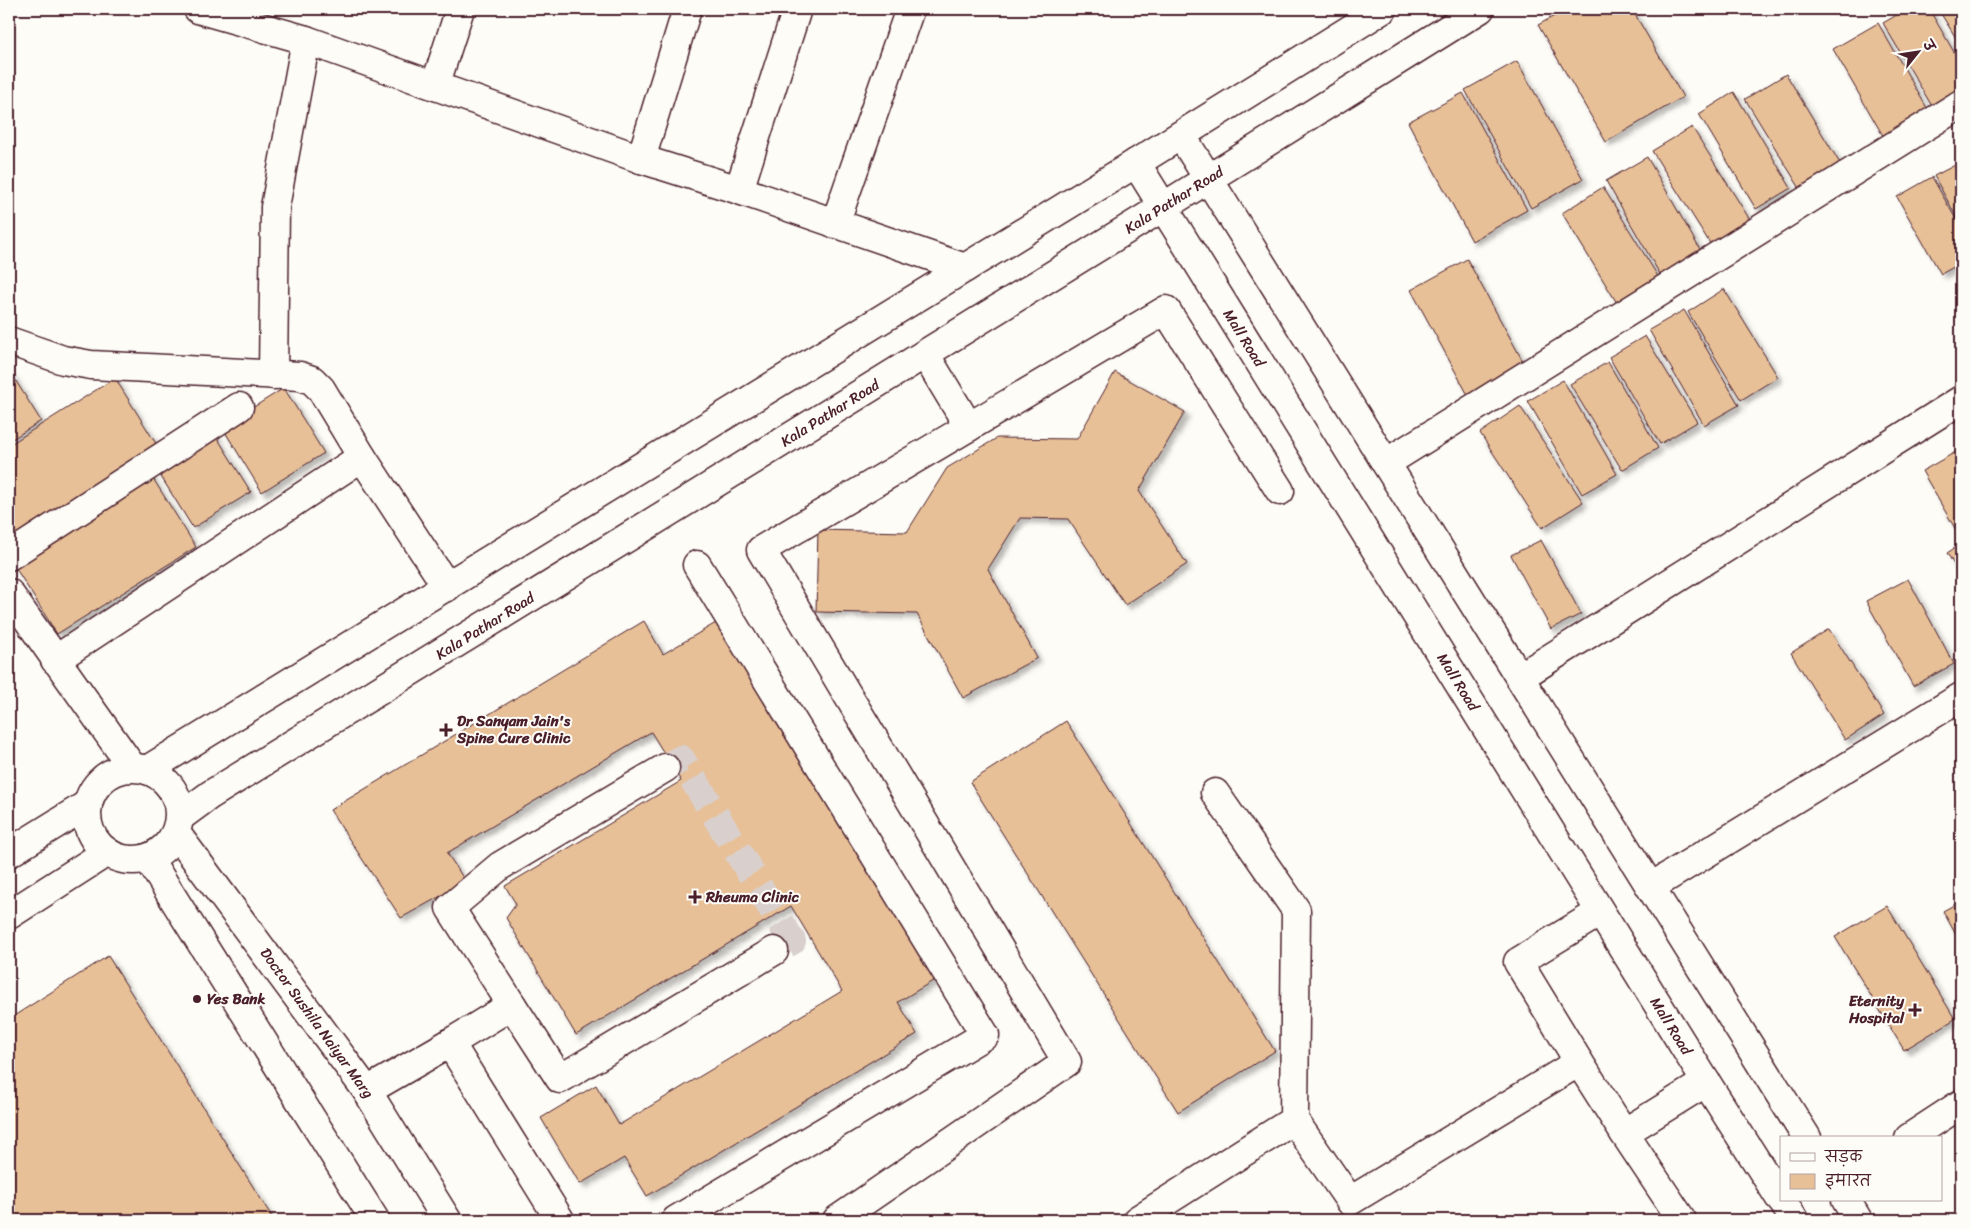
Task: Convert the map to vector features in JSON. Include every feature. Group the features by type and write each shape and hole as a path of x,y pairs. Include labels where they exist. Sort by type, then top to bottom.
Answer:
{"street":[{"path":"198,9 306,40 641,159 739,190 965,268"},
{"path":"435,86 460,9"},
{"path":"641,159 687,9"},
{"path":"739,190 797,9"},
{"path":"836,224 910,9"},
{"path":"9,593 55,660 139,768 161,777 172,788 178,802 178,825 169,844 160,852 148,858 134,861 120,858 107,852 97,843 90,831 87,818 88,804 94,790 103,778 117,770 139,768 447,587 1383,9"},
{"name":"Kala Pathar Road","path":"178,825 210,795 1164,207 1480,9"},
{"path":"273,374 276,207 306,40"},
{"path":"1386,463 1961,104"},
{"path":"1181,135 1806,1136"},
{"name":"Mall Road","path":"1136,163 1600,912 1780,1198"},
{"path":"837,1220 1067,1062 761,550 1166,310 1280,491"},
{"path":"9,341 63,360 91,366 273,374 300,376 312,380 321,389 362,457 447,587"},
{"path":"925,354 969,427"},
{"path":"1520,677 1961,400"},
{"path":"9,556 239,407"},
{"path":"55,660 362,457"},
{"path":"676,1220 985,1035 697,565"},
{"path":"1651,887 1961,697"},
{"path":"665,768 500,866 450,908 560,1079 774,952"},
{"path":"1214,793 1296,910 1294,1120 1350,1200 1579,1062"},
{"path":"9,853 88,804"},
{"name":"Doctor Sushila Naiyar Marg","path":"178,825 367,1090 447,1220"},
{"path":"9,915 107,852"},
{"path":"148,858 376,1220"},
{"path":"1600,912 1518,962 1624,1133 1682,1220"},
{"path":"367,1090 512,1005"},
{"path":"450,1043 560,1220"},
{"path":"1624,1133 1706,1082"},
{"path":"1912,1136 1961,1104"},
{"path":"1137,1220 1294,1120"},
{"name":"Mall Road","path":"1782,1202 1794,1220"},
{"path":"1847,1202 1858,1220"}],"building":[{"path":"1567,9 1632,9 1683,97 1606,142 1538,25"},
{"path":"1907,9 1929,9 1961,64 1961,98 1936,113 1883,23"},
{"path":"1938,9 1961,9 1961,46"},
{"path":"1878,23 1931,115 1886,141 1833,49"},
{"path":"1517,61 1583,179 1531,208 1465,90"},
{"path":"1786,74 1844,170 1804,195 1745,99"},
{"path":"1734,92 1791,188 1756,209 1699,114"},
{"path":"1463,93 1527,210 1472,241 1408,122"},
{"path":"1692,127 1752,223 1713,248 1652,151"},
{"path":"1647,157 1702,253 1661,276 1606,181"},
{"path":"1961,162 1961,225 1934,176"},
{"path":"1932,177 1961,228 1961,263 1941,274 1897,197"},
{"path":"1603,187 1659,278 1617,303 1562,213"},
{"path":"1467,259 1525,365 1468,395 1411,290"},
{"path":"1724,289 1778,377 1741,400 1688,312"},
{"path":"1684,310 1739,405 1704,425 1649,330"},
{"path":"1645,336 1697,422 1660,444 1609,357"},
{"path":"1608,362 1658,448 1622,470 1570,384"},
{"path":"9,370 41,421 9,441"},
{"path":"1115,372 1185,412 1139,491 1187,564 1125,605 1068,519 1020,518 988,569 1037,658 963,698 917,614 816,612 818,530 907,532 947,468 997,438 1077,439"},
{"path":"115,378 160,450 9,544 9,445"},
{"path":"1563,380 1617,474 1582,494 1528,401"},
{"path":"284,388 324,453 262,492 222,427"},
{"path":"1520,406 1583,502 1542,528 1480,433"},
{"path":"213,431 251,492 193,528 155,467"},
{"path":"1961,449 1961,536 1960,537 1922,471"},
{"path":"149,472 196,547 57,634 10,559"},
{"path":"1541,540 1581,614 1551,629 1511,555"},
{"path":"1961,544 1961,576 1947,553"},
{"path":"1908,579 1954,664 1913,686 1866,601"},
{"path":"721,620 936,979 898,1002 917,1034 647,1196 624,1158 580,1184 541,1118 596,1085 619,1125 842,991 791,906 576,1035 506,918 516,904 505,886 681,781 651,732 447,853 466,882 401,918 330,810 644,621 663,654"},
{"path":"1829,629 1884,715 1845,740 1791,653"},
{"path":"1066,721 1275,1051 1178,1112 970,782"},
{"path":"1961,901 1961,944 1943,911"},
{"path":"1887,906 1955,1019 1904,1050 1835,937"},
{"path":"108,956 274,1220 9,1220 9,1019"}],"tunnel":[{"path":"665,768 681,759 792,941 774,951"}],"place":[{"name":"Dr Sanyam Jain's Spine Cure Clinic","path":"446,730"},
{"name":"Rheuma Clinic","path":"695,897"},
{"name":"Yes Bank","path":"197,999"},
{"name":"Eternity Hospital","path":"1915,1010"}]}
